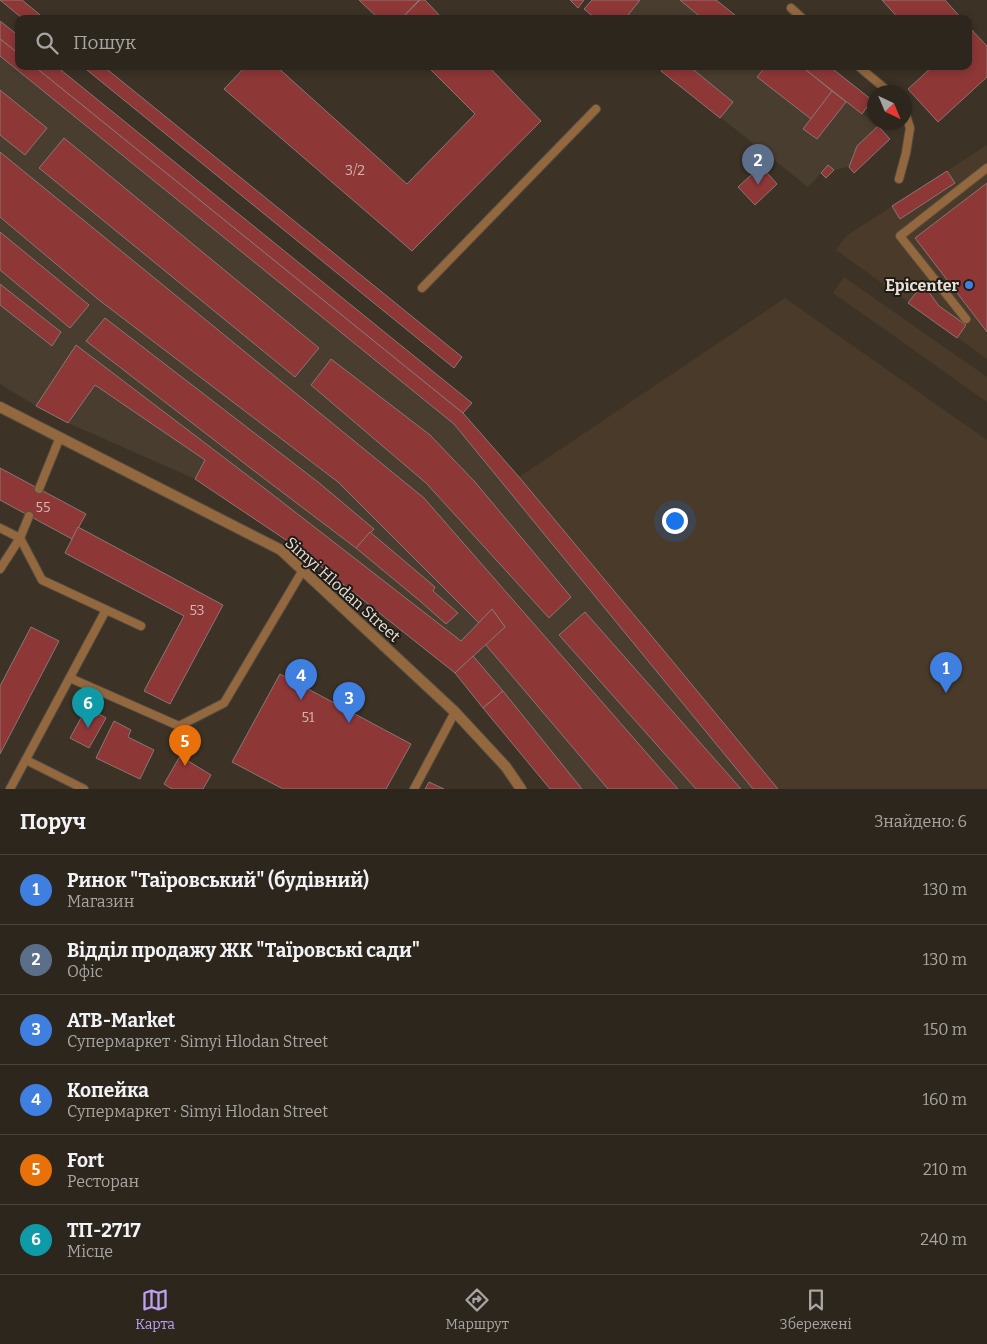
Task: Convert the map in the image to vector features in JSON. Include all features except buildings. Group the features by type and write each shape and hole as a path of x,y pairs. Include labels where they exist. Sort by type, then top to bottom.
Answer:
{"street":[{"name":"Simyi Hlodan Street","path":"0,407 281,550 455,712 506,767 521,789"}],"lane":[{"path":"790,8 798,15"},
{"path":"863,70 881,85"},
{"path":"422,288 596,109"},
{"path":"899,179 910,130"},
{"path":"966,319 900,236 987,168"},
{"path":"40,489 60,438"},
{"path":"0,569 20,538 29,516"},
{"path":"0,528 20,538 42,580 141,626"},
{"path":"70,678 179,726 224,703 303,570"},
{"path":"10,789 106,610"},
{"path":"414,789 455,712"},
{"path":"26,760 84,789"}],"shaded area":[{"path":"592,0 716,0 735,15 591,15 584,9"},
{"path":"0,39 15,60 15,70 39,70 519,477 778,789 550,789 455,673 295,546 195,479 68,423 0,384"},
{"path":"661,70 806,70 867,117 867,130 882,130 890,139 854,173 848,167 834,170 826,178 821,173 808,187"},
{"path":"987,145 987,359 836,250 849,234"},
{"path":"844,277 987,377 987,402 833,293"},
{"path":"785,298 987,440 987,789 778,789 519,477"}],"place":[{"name":"Відділ продажу ЖК \"Таїровські сади\"","path":"758,185"},
{"name":"Epicenter","path":"969,285"},
{"name":"Ринок \"Таїровський\" (будівний)","path":"946,693"},
{"name":"Копейка","path":"301,700"},
{"name":"ATB-Market","path":"349,723"},
{"name":"ТП-2717","path":"88,728"},
{"name":"Fort","path":"185,766"}]}
